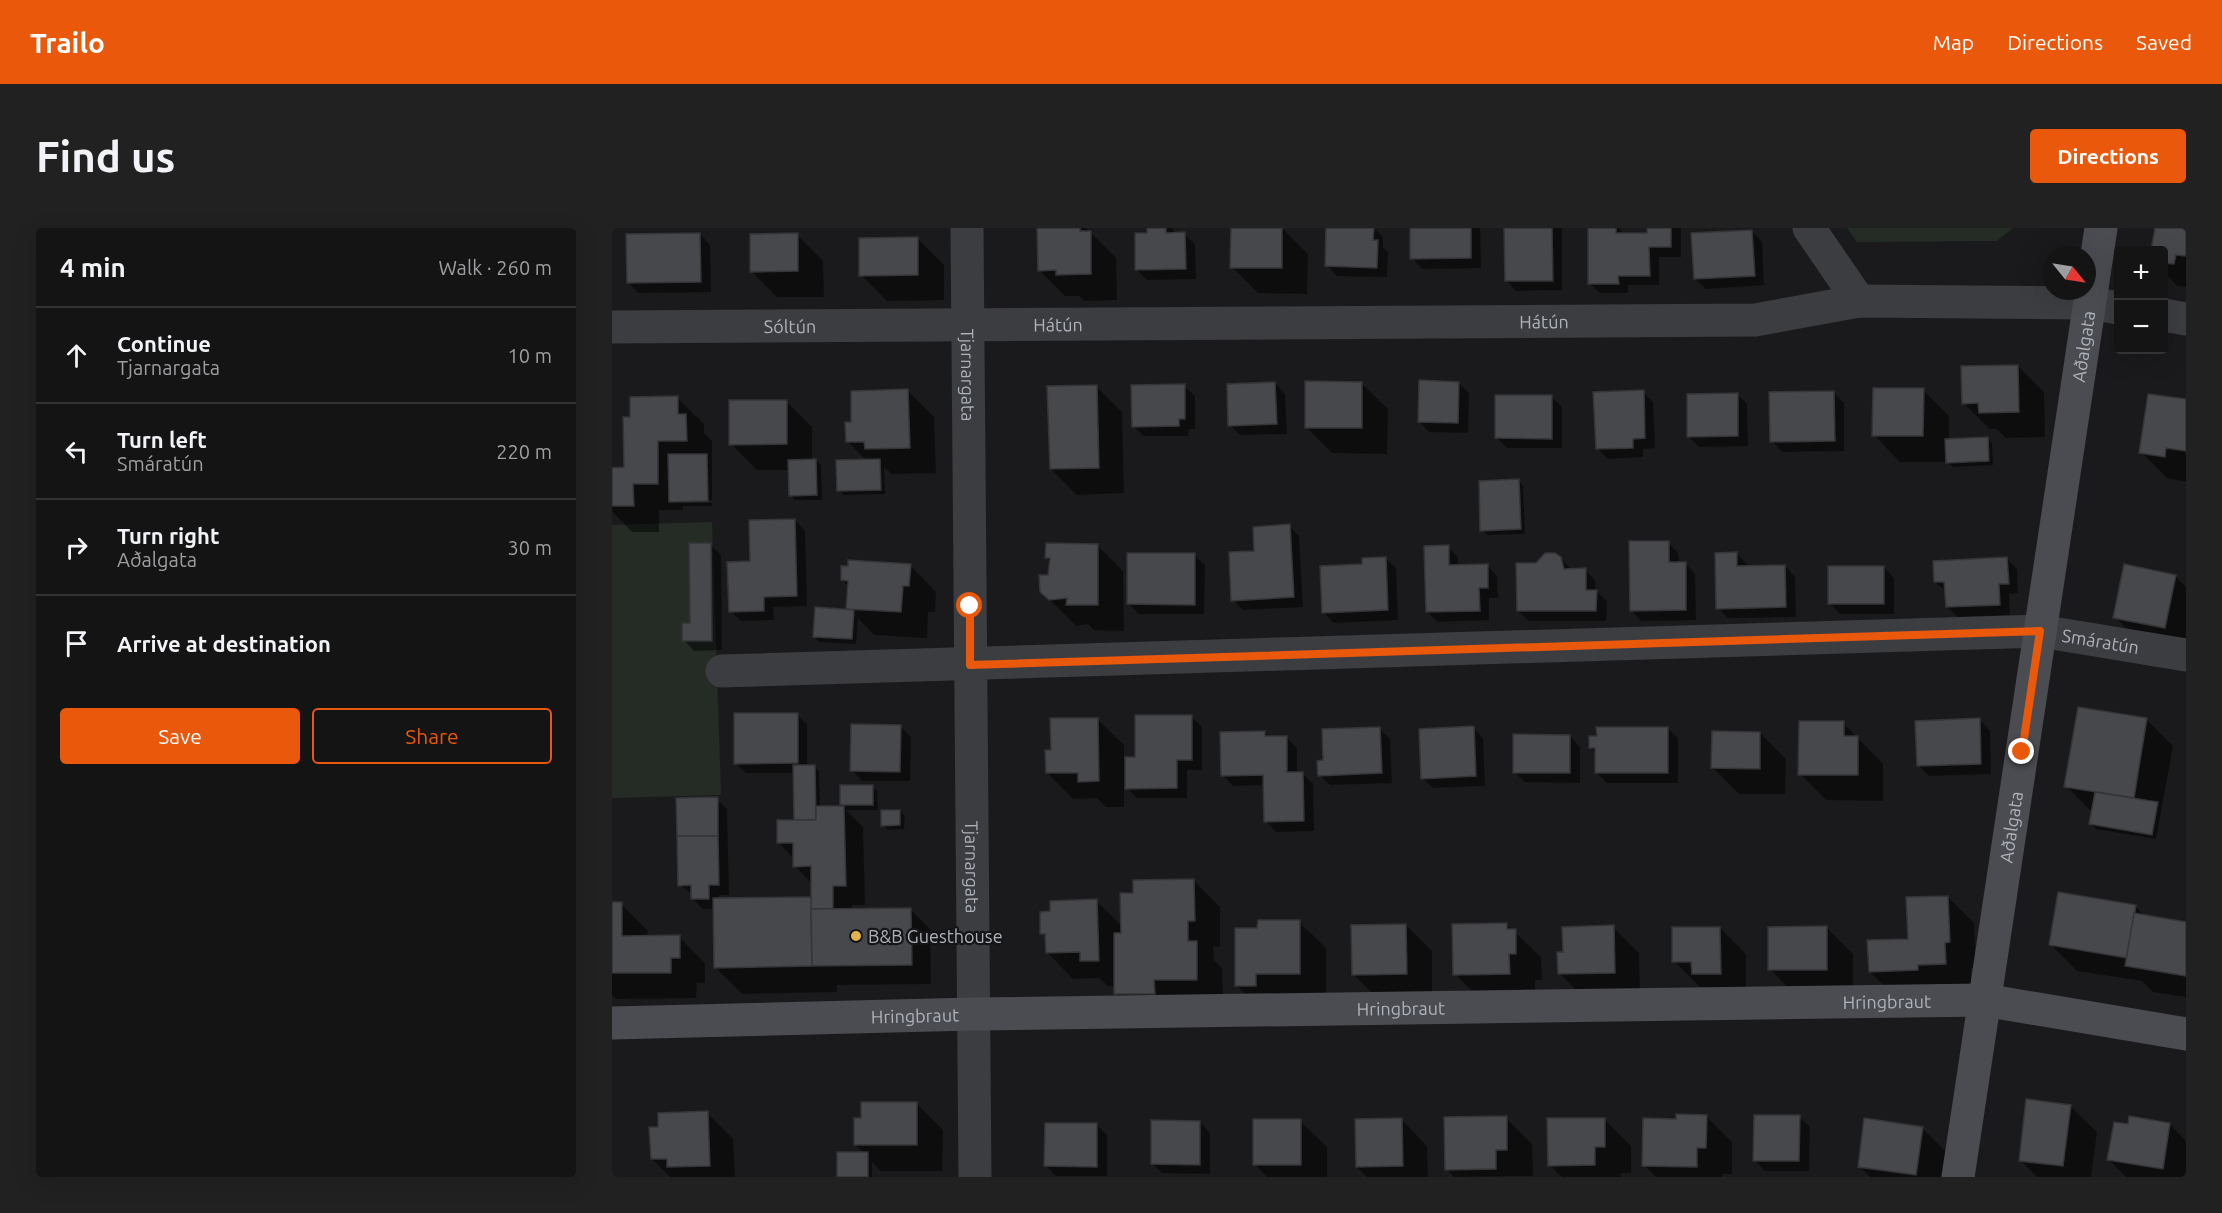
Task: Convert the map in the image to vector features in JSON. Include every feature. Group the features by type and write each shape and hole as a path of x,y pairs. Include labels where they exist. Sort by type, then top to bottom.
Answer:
{"main road":[{"name":"Aðalgata","path":"1958,1177 2040,631 2104,305 2101,228"},
{"name":"Hringbraut","path":"612,1023 974,1014 1984,1000 2186,1034"}],"street":[{"name":"Tjarnargata","path":"967,228 975,1177"},
{"path":"1809,228 1859,301"},
{"name":"Hátún","path":"968,326 1755,320 1859,301 2104,305"},
{"path":"2168,316 2186,319"},
{"name":"Sóltún","path":"612,327 968,326"},
{"name":"Smáratún","path":"970,665 2040,631 2186,655"},
{"path":"722,671 970,665"}],"shaded area":[{"path":"1847,228 2013,228 1997,241 1857,242"},
{"path":"712,522 721,795 612,798 612,525"}],"building":[{"path":"1037,228 1080,228 1080,231 1091,231 1091,274 1056,275 1056,270 1038,271"},
{"path":"1147,228 1166,228 1166,233 1185,232 1186,269 1135,270 1135,233 1147,233"},
{"path":"1231,228 1282,228 1282,268 1230,268"},
{"path":"1326,228 1374,228 1373,240 1378,240 1377,268 1325,266"},
{"path":"1410,228 1471,228 1471,258 1410,259"},
{"path":"1504,228 1552,228 1553,281 1505,281"},
{"path":"1588,228 1616,228 1616,233 1647,233 1647,228 1671,228 1671,247 1649,247 1650,276 1618,276 1619,284 1588,284"},
{"path":"2155,228 2186,228 2186,256 2176,255 2174,264 2168,263 2168,246 2152,246"},
{"path":"1752,230 1755,276 1694,279 1691,233"},
{"path":"700,233 701,282 627,283 626,234"},
{"path":"798,233 798,271 750,272 750,234"},
{"path":"918,237 918,275 859,276 859,238"},
{"path":"2018,365 2019,412 1979,413 1978,403 1962,404 1961,366"},
{"path":"1419,380 1459,382 1458,423 1418,422"},
{"path":"1305,381 1362,382 1362,428 1305,428"},
{"path":"1275,382 1277,424 1228,426 1227,384"},
{"path":"1185,384 1185,419 1179,419 1179,426 1132,427 1131,385"},
{"path":"1097,385 1099,468 1050,469 1047,386"},
{"path":"1873,388 1924,388 1923,436 1872,436"},
{"path":"908,389 910,448 865,449 864,442 846,442 845,422 851,422 851,391"},
{"path":"1644,390 1645,438 1633,439 1633,448 1596,449 1593,392"},
{"path":"1834,391 1835,441 1770,442 1769,392"},
{"path":"1738,393 1738,436 1687,437 1687,394"},
{"path":"2148,394 2186,399 2186,451 2166,448 2165,457 2139,453"},
{"path":"1495,395 1552,395 1552,439 1495,438"},
{"path":"678,396 678,414 686,414 687,441 658,441 658,484 633,484 634,506 612,506 612,468 624,467 623,417 630,417 630,397"},
{"path":"729,400 787,400 787,444 729,445"},
{"path":"1988,437 1989,461 1946,463 1945,439"},
{"path":"668,454 707,454 708,501 669,502"},
{"path":"816,459 817,495 789,496 788,460"},
{"path":"880,459 881,490 837,491 836,460"},
{"path":"1519,479 1521,529 1480,531 1479,481"},
{"path":"795,519 797,596 764,597 764,611 729,612 727,562 750,561 749,520"},
{"path":"1290,524 1294,597 1231,601 1229,552 1254,551 1253,527"},
{"path":"1629,541 1669,541 1669,562 1686,562 1686,610 1630,611"},
{"path":"689,543 711,543 712,641 682,641 682,623 690,623"},
{"path":"1046,543 1098,544 1098,605 1066,605 1067,598 1049,600 1040,592 1039,575 1048,575 1050,558 1045,558"},
{"path":"1449,545 1449,565 1488,564 1488,588 1479,588 1480,611 1426,612 1424,546"},
{"path":"1737,552 1737,566 1785,565 1786,607 1716,609 1715,553"},
{"path":"1127,553 1195,553 1195,605 1127,604"},
{"path":"1545,553 1555,553 1561,557 1564,569 1586,568 1586,590 1597,590 1596,611 1517,611 1516,563 1536,563"},
{"path":"1386,557 1388,610 1322,613 1320,566 1362,564 1362,558"},
{"path":"2007,557 2009,584 1999,584 2000,605 1946,607 1944,582 1934,582 1933,561"},
{"path":"848,560 911,564 909,586 903,586 901,612 846,609 848,581 841,580 841,566 848,566"},
{"path":"2124,564 2176,575 2165,628 2113,618"},
{"path":"1828,566 1884,566 1884,604 1828,604"},
{"path":"815,607 854,610 852,639 813,637"},
{"path":"2078,707 2147,718 2134,798 2064,787"},
{"path":"734,713 798,713 798,763 734,764"},
{"path":"1135,715 1192,715 1192,760 1177,760 1177,788 1125,789 1125,757 1135,757"},
{"path":"1050,718 1098,718 1099,781 1078,782 1078,773 1046,773 1045,750 1051,750"},
{"path":"1980,718 1981,764 1917,766 1915,721"},
{"path":"1799,721 1844,721 1844,736 1858,736 1858,775 1798,775"},
{"path":"851,724 901,725 900,772 850,771"},
{"path":"1474,726 1476,776 1421,779 1419,729"},
{"path":"1380,727 1382,773 1318,776 1317,761 1323,760 1322,729"},
{"path":"1596,727 1668,727 1668,773 1595,773 1595,748 1589,748 1589,736 1597,736"},
{"path":"1265,731 1265,736 1287,736 1287,772 1303,772 1304,821 1264,822 1263,775 1221,776 1220,732"},
{"path":"1712,731 1760,732 1760,769 1711,768"},
{"path":"1513,734 1570,735 1570,773 1513,773"},
{"path":"793,765 815,765 816,820 794,820"},
{"path":"840,785 873,785 873,805 840,805"},
{"path":"2095,792 2158,802 2152,835 2089,824"},
{"path":"718,797 718,836 677,836 676,798"},
{"path":"816,806 844,806 846,886 833,886 833,909 811,909 811,866 793,867 793,843 777,843 777,820 816,820"},
{"path":"881,810 900,810 900,825 881,826"},
{"path":"677,836 718,836 719,885 709,885 709,899 691,899 691,885 678,886"},
{"path":"1194,879 1195,921 1188,921 1188,941 1197,941 1197,980 1154,980 1155,994 1114,994 1114,933 1121,933 1120,893 1133,893 1133,880"},
{"path":"2058,892 2136,905 2127,958 2049,945"},
{"path":"1948,896 1950,942 1945,943 1946,964 1918,965 1918,970 1869,972 1867,940 1908,939 1906,897"},
{"path":"811,897 812,966 714,968 713,898"},
{"path":"1097,899 1099,961 1080,961 1080,952 1046,953 1045,934 1040,934 1040,912 1050,911 1050,901"},
{"path":"612,902 622,902 622,936 680,935 680,958 671,958 671,973 612,973"},
{"path":"911,908 912,965 812,966 811,909"},
{"path":"2134,913 2186,922 2186,976 2125,966"},
{"path":"1258,920 1300,920 1300,974 1256,974 1256,986 1235,986 1235,928 1257,928"},
{"path":"1507,923 1507,929 1516,929 1516,954 1509,954 1510,974 1453,975 1452,924"},
{"path":"1406,924 1407,974 1352,975 1351,925"},
{"path":"1614,925 1615,973 1558,974 1557,952 1563,952 1562,927"},
{"path":"1827,926 1827,970 1768,970 1768,927"},
{"path":"1672,927 1720,927 1721,974 1692,974 1691,962 1672,962"},
{"path":"2026,1099 2071,1105 2063,1166 2019,1161"},
{"path":"861,1102 917,1102 917,1145 854,1145 854,1118 861,1118"},
{"path":"708,1111 710,1166 667,1167 667,1159 651,1159 649,1127 658,1127 658,1113"},
{"path":"1676,1114 1707,1115 1706,1148 1697,1148 1697,1167 1642,1166 1643,1118 1676,1119"},
{"path":"1754,1115 1800,1115 1799,1161 1753,1161"},
{"path":"1507,1116 1507,1150 1496,1150 1496,1169 1445,1170 1444,1117"},
{"path":"2129,1116 2170,1123 2163,1169 2107,1160 2114,1122 2128,1124"},
{"path":"1402,1118 1403,1166 1356,1167 1355,1119"},
{"path":"1547,1118 1605,1118 1605,1147 1595,1147 1595,1165 1548,1166"},
{"path":"1864,1118 1923,1127 1916,1175 1858,1167"},
{"path":"1253,1119 1301,1119 1301,1165 1253,1165"},
{"path":"1151,1120 1200,1121 1200,1165 1151,1164"},
{"path":"1045,1123 1097,1123 1097,1167 1044,1166"},
{"path":"837,1152 868,1152 868,1177 837,1177"}],"place":[{"name":"B&B Guesthouse","path":"856,936"}],"route":[{"path":"970,606 970,665 2040,631 2022,752"}]}
